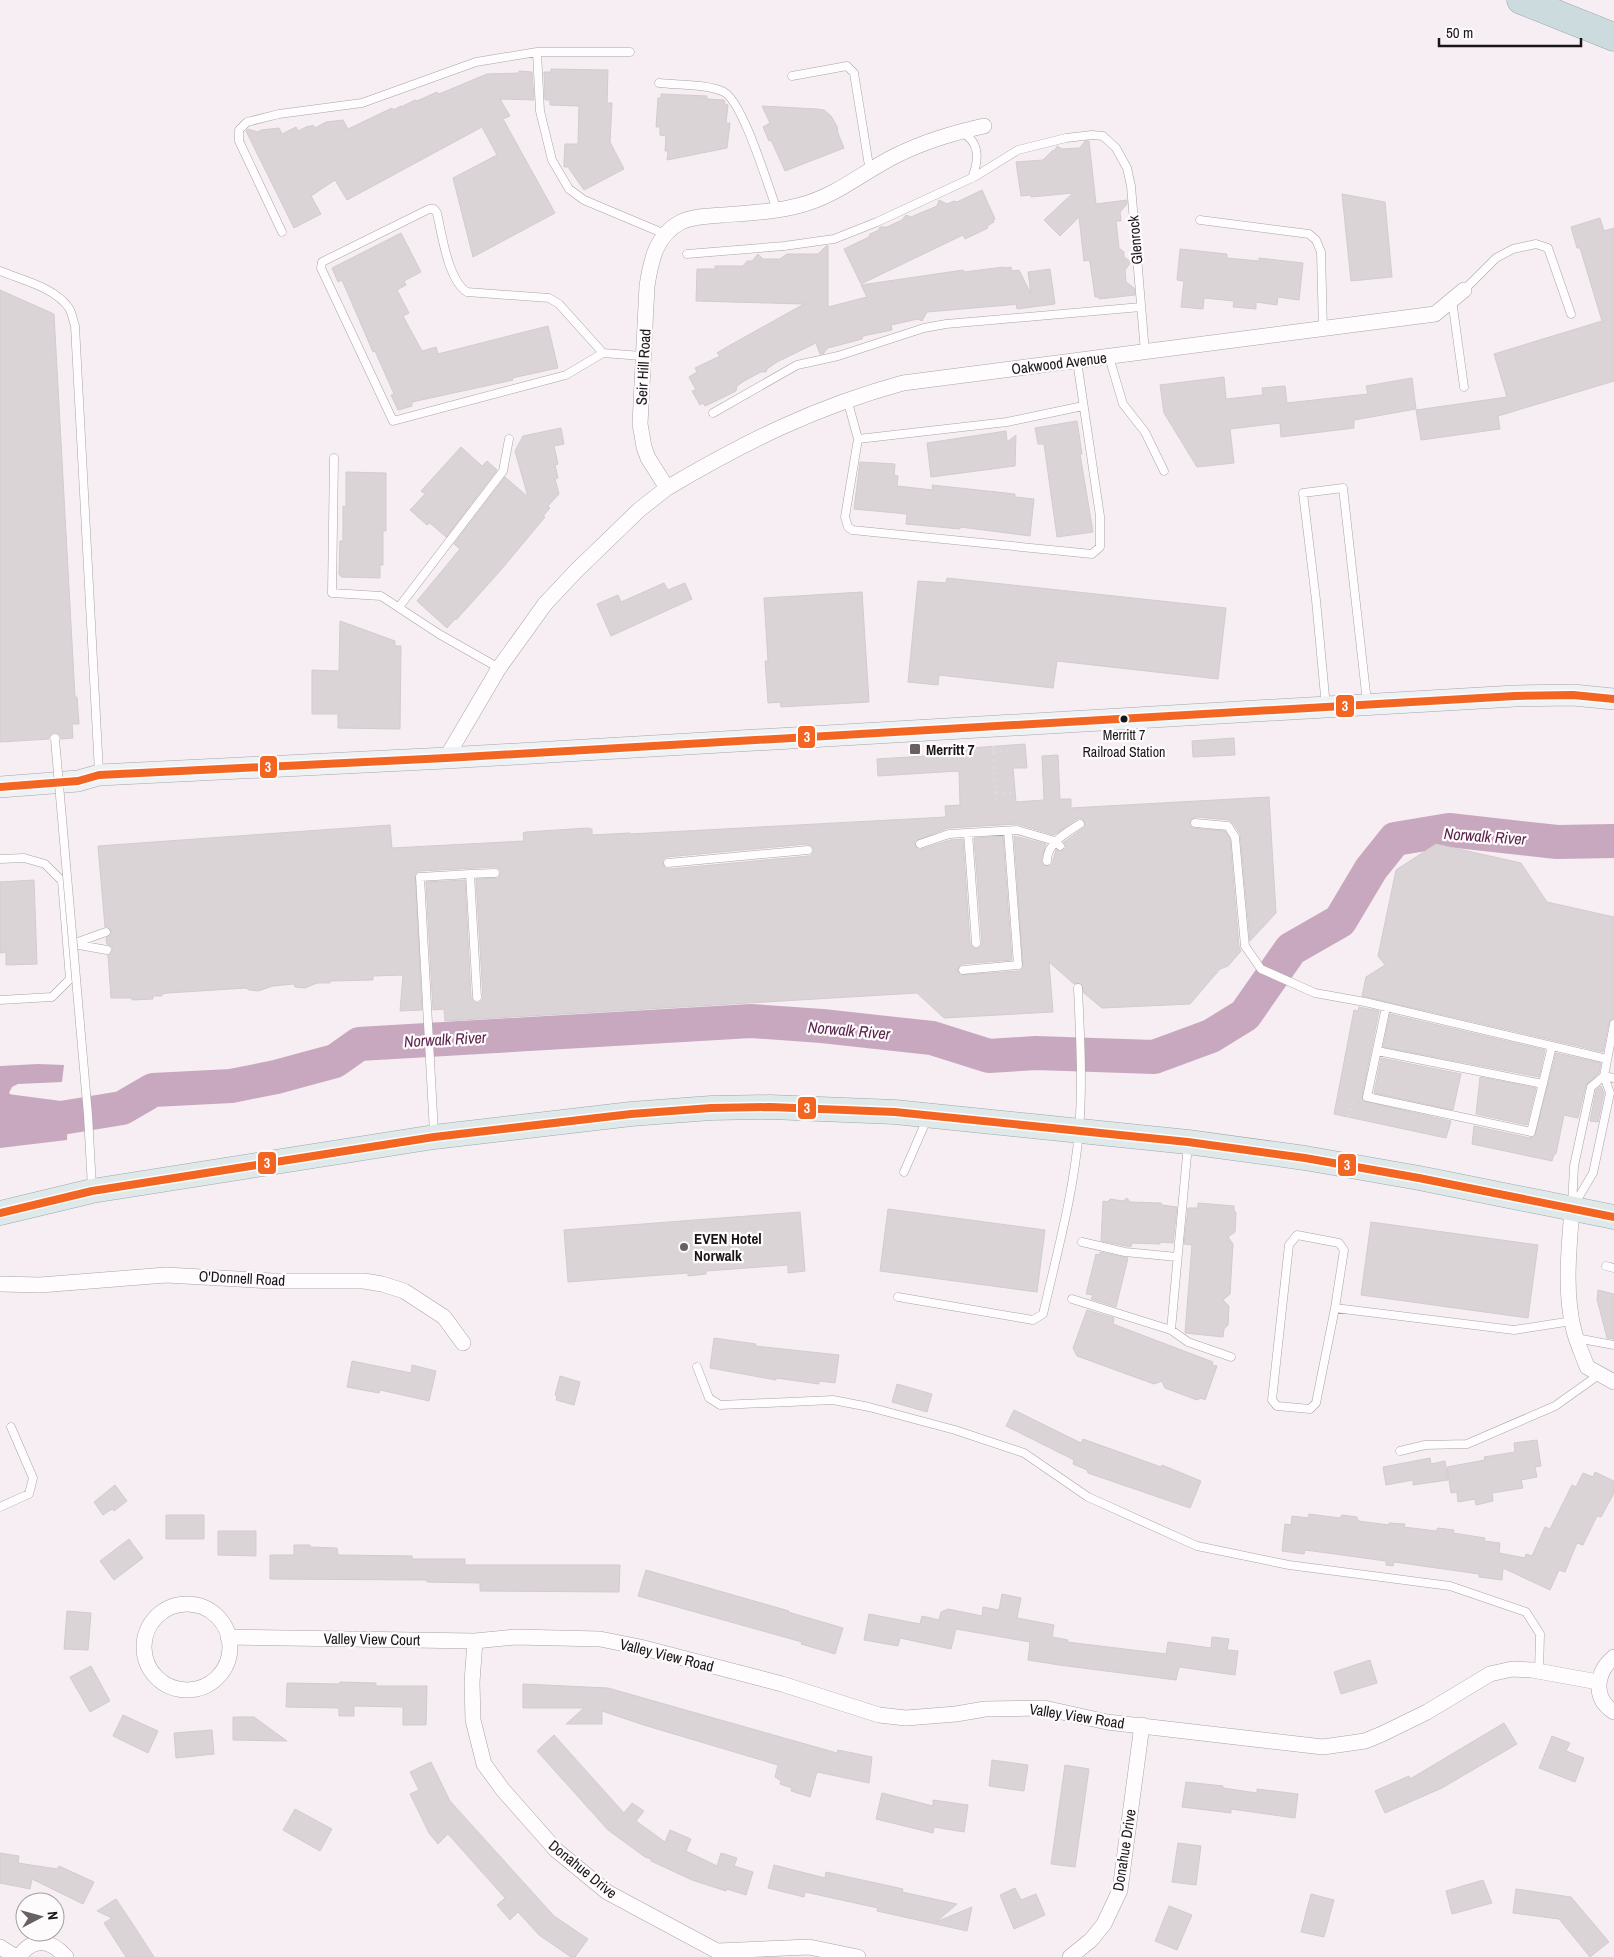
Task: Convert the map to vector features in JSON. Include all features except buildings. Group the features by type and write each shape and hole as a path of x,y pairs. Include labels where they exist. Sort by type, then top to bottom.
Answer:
{"highway":[{"path":"1521,0 1614,37"}],"main road":[{"path":"0,1213 92,1191 434,1137 591,1118 726,1108 822,1108 929,1115 1188,1142 1356,1166 1614,1217"}],"street":[{"name":"Seir Hill Road","path":"667,488 648,458 641,434 642,356 650,265 655,248 666,234 682,222 702,217 777,210 803,205 870,172 894,157 946,134 984,126"},
{"name":"Oakwood Avenue","path":"667,488 750,441 803,417 847,399 903,383 1435,314 1464,290"},
{"path":"446,758 499,668 545,604 639,510 667,488"},
{"path":"0,786 75,782 99,776 446,758 1515,696 1573,695 1614,699"},
{"path":"1572,1208 1569,1274 1572,1321 1576,1338 1587,1367 1614,1382"},
{"name":"O'Donnell Road","path":"0,1284 40,1285 166,1275 273,1281 373,1282 404,1291 444,1317 463,1343"},
{"path":"180,1604 197,1605 212,1612 223,1624 228,1636 229,1657 222,1672 210,1684 194,1690 177,1689 162,1682 150,1670 144,1654 145,1637 152,1622 164,1610 180,1604"},
{"name":"Valley View Court","path":"228,1636 475,1641 516,1637"},
{"name":"Valley View Road","path":"516,1637 600,1639 640,1647 782,1684 879,1715 906,1718 956,1714 986,1708 1044,1708 1107,1722 1323,1747 1365,1741 1427,1712 1490,1674 1512,1669 1600,1677"},
{"name":"Donahue Drive","path":"475,1641 472,1682 473,1720 484,1764 502,1790 556,1850 607,1892 716,1954 809,1948 858,1957"},
{"path":"1614,1657 1606,1663 1600,1677 1601,1697 1605,1704 1614,1712"},
{"name":"Donahue Drive","path":"1070,1957 1090,1940 1104,1924 1120,1890 1142,1725"},
{"path":"0,1947 17,1957 30,1945 39,1943 49,1944 57,1947 66,1957"}],"lane":[{"path":"537,52 540,111 552,160 569,189 584,200 666,234"},
{"path":"282,232 239,141 239,130 247,122 279,114 362,103 476,62 537,52 630,52"},
{"path":"792,76 846,66 854,73 870,172"},
{"path":"659,83 713,88 732,98 747,130 777,210"},
{"path":"687,254 784,246 834,239 877,222 972,178 977,163 974,142 959,131"},
{"name":"Glenrock","path":"972,178 1018,150 1066,138 1092,135 1103,136 1116,148 1127,168 1131,186 1145,352"},
{"path":"603,353 559,304 549,298 467,292 461,288 452,272 434,209 429,209 322,262 321,268 393,421 566,375 603,353 642,356"},
{"path":"1200,220 1309,234 1316,240 1321,252 1322,330"},
{"path":"1464,290 1496,258 1513,249 1536,244 1548,248 1571,314"},
{"path":"0,271 60,297 70,309 75,326 99,776"},
{"path":"1452,300 1464,387"},
{"path":"713,414 798,365 838,356 924,328 946,324 1142,307"},
{"path":"1109,357 1123,404 1145,432 1164,471"},
{"path":"847,399 858,439 845,517 848,527 852,530 1092,554 1100,547 1100,523 1078,361"},
{"path":"858,439 1007,422 1084,406"},
{"path":"399,608 503,471 509,438"},
{"path":"334,458 332,593 381,596 438,634 499,668"},
{"path":"1326,707 1303,493 1343,488 1368,704"},
{"path":"55,739 88,1115 92,1191"},
{"path":"1195,823 1228,826 1235,837 1246,946 1261,969 1315,993 1365,1002 1607,1059"},
{"path":"1047,861 1047,854 1080,824"},
{"path":"920,844 949,834 1017,830 1058,843"},
{"path":"963,970 1018,965 1008,831"},
{"path":"968,833 976,943"},
{"path":"668,863 808,850"},
{"path":"0,860 24,858 45,864 62,881 70,978 52,996 0,1000"},
{"path":"434,1137 420,877 495,873"},
{"path":"470,874 477,997"},
{"path":"73,944 106,932"},
{"path":"73,944 107,950"},
{"path":"898,1297 1033,1320 1043,1314 1068,1201 1079,1131 1081,1088 1078,988"},
{"path":"1386,1007 1367,1097 1531,1132 1552,1046"},
{"path":"1572,1208 1593,1173 1610,1093 1604,1076 1614,1024"},
{"path":"1377,1051 1543,1084"},
{"path":"1604,1076 1614,1078"},
{"path":"1572,1208 1574,1166 1591,1087 1604,1076"},
{"path":"904,1172 929,1115"},
{"path":"1171,1330 1188,1142"},
{"path":"1297,1236 1339,1243 1344,1250 1335,1308 1316,1403 1310,1409 1277,1406 1272,1400 1289,1244 1297,1236"},
{"path":"1082,1242 1125,1252 1177,1257"},
{"path":"1072,1300 1171,1330 1188,1342 1232,1357"},
{"path":"1335,1308 1514,1330 1572,1321"},
{"path":"1576,1338 1614,1345"},
{"path":"697,1367 709,1398 720,1405 833,1400 869,1407 955,1430 1024,1453 1088,1497 1197,1546 1289,1565 1450,1586 1526,1612 1540,1634 1539,1672"},
{"path":"1400,1451 1425,1444 1467,1444 1555,1406 1600,1374"},
{"path":"0,1507 29,1494 32,1478 11,1427"}],"path":[{"path":"996,803 993,752 1009,751"},
{"path":"996,794 1011,793"}],"shaded area":[{"path":"64,1065 62,1082 18,1084 12,1087 9,1093 14,1098 68,1109 67,1140 0,1148 0,1066"}],"waterway":[{"name":"Norwalk River","path":"0,1110 61,1118 122,1108 153,1090 231,1086 276,1077 335,1061 359,1044 751,1021 822,1026 932,1038 989,1056 1036,1053 1154,1057 1211,1036 1245,1015 1291,949 1340,921 1371,869 1395,839 1449,830 1557,842 1614,841"}],"transit line":[{"name":"3","path":"0,787 78,781 99,775 446,758 1515,696 1573,695 1614,699"},
{"name":"3","path":"0,1213 92,1191 434,1137 631,1114 711,1108 770,1107 895,1112 1188,1142 1305,1158 1419,1178 1614,1217"}],"place":[{"name":"Merritt 7 Railroad Station","path":"1124,719"},
{"name":"Merritt 7","path":"915,749"},
{"name":"EVEN Hotel Norwalk","path":"684,1247"}]}
